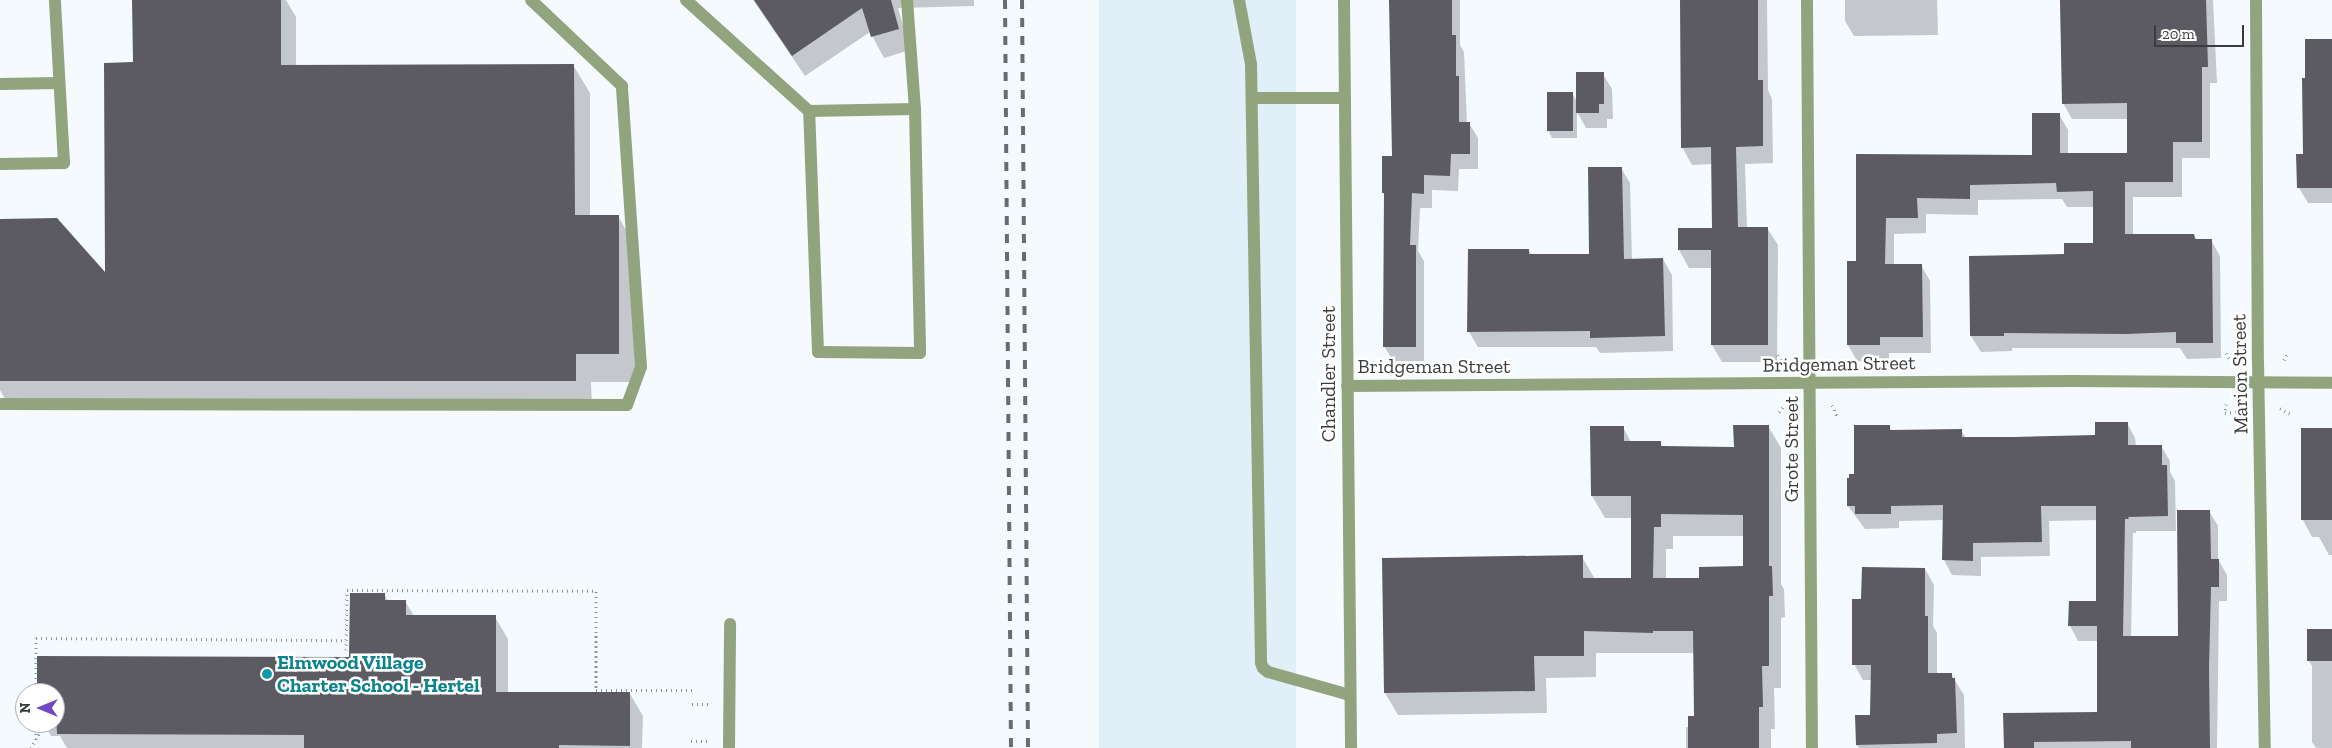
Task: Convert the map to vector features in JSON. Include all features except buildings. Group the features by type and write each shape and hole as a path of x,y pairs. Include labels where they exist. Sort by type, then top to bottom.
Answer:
{"street":[{"path":"0,164 64,163 55,0"},
{"path":"0,404 627,405 641,367 622,86 531,0"},
{"path":"686,0 810,111 915,109"},
{"path":"810,111 818,352 920,352 915,109 907,0"},
{"path":"1239,0 1251,64 1261,662 1263,668 1268,672 1350,695"},
{"name":"Chandler Street","path":"1344,0 1350,748"},
{"name":"Grote Street","path":"1807,0 1812,748"},
{"name":"Marion Street","path":"2256,0 2259,384 2265,748"},
{"path":"0,84 59,83"},
{"path":"1252,98 1345,98"},
{"name":"Bridgeman Street","path":"1347,386 2072,381 2259,384 2332,383"},
{"path":"728,748 730,624"}],"path":[{"path":"2226,352 2231,361"},
{"path":"2283,361 2288,352"},
{"path":"2226,401 2225,413 2238,410"},
{"path":"1832,404 1837,416"},
{"path":"1779,412 1784,405"},
{"path":"2278,406 2292,414"},
{"path":"346,650 347,590 596,591 596,690 692,690"},
{"path":"36,683 36,638 346,640"},
{"path":"36,733 36,741"},
{"path":"31,748 40,733"}],"shaded area":[{"path":"1099,0 1296,0 1296,748 1099,748"}],"railway":[{"path":"1005,0 1011,748"},
{"path":"1022,0 1028,748"}],"place":[{"name":"Elmwood Village Charter School - Hertel","path":"267,674"}]}
